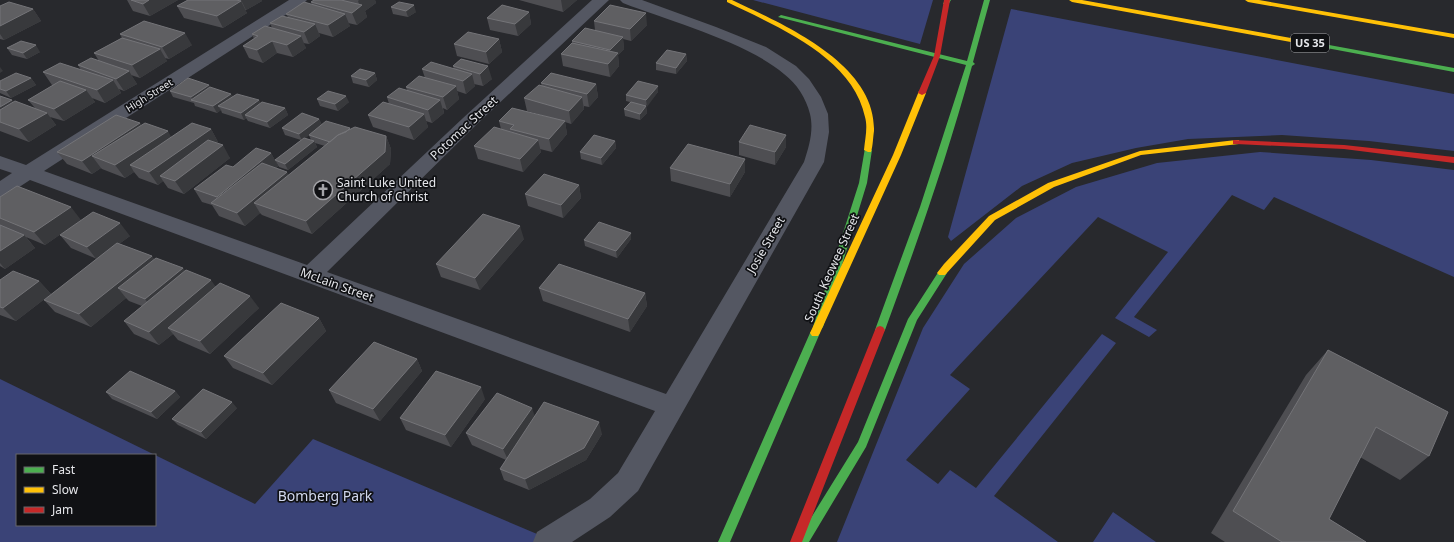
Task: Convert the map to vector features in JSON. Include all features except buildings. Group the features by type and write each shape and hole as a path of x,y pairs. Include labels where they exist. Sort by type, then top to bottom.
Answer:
{"main road":[{"path":"728,0 794,21 972,64"},
{"path":"728,0 791,30 844,69 860,92 869,116 868,147 863,183 818,327"},
{"path":"796,542 911,250 972,64 987,0"},
{"name":"US 35","path":"1072,0 1454,70"},
{"path":"1248,0 1454,36"},
{"name":"South Keowee Street","path":"724,542 818,327 897,155 937,56 947,1"},
{"path":"1165,17 1454,77"},
{"path":"802,542 862,444 913,319 947,266 992,218 1051,185 1140,153 1233,142 1344,147 1454,160"}],"street":[{"name":"High Street","path":"0,190 298,0"},
{"name":"Potomac Street","path":"310,275 470,122 601,0"},
{"name":"Josie Street","path":"547,542 600,508 628,482 674,407 814,162 819,142 819,115 812,97 803,83 786,66 750,46 628,0"},
{"name":"McLain Street","path":"0,162 674,407"}],"green space":[{"path":"753,0 933,0 920,44"},
{"path":"1011,9 1454,94 1454,151 1369,141 1282,135 1188,139 1136,148 1072,163 1022,186 951,241 948,237"},
{"path":"1260,152 1371,160 1454,170 1454,277 1274,197 1264,210 1232,195 1134,317 1157,330 1149,337 1115,318 1168,252 1098,217 950,375 970,389 906,460 938,484 950,470 976,488 1102,334 1116,343 994,496 1058,542 837,542 923,328 964,264 1016,218 1076,187 1157,163"},
{"name":"Bomberg Park","path":"0,379 153,454 16,454 16,526 156,526 156,455 255,504 313,439 556,542 0,542"},
{"path":"1113,512 1156,542 1093,542"}],"traffic: fast":[{"path":"946,4 948,0"},
{"path":"880,330 925,207 964,84 987,0"},
{"path":"781,17 972,64"},
{"path":"1302,42 1454,70"},
{"path":"818,327 863,183 868,150"},
{"path":"802,542 862,444 913,319 942,273"},
{"path":"724,542 815,333"}],"traffic: slow":[{"path":"1072,0 1302,42"},
{"path":"1248,0 1454,36"},
{"path":"729,1 791,32 833,61 850,77 862,96 870,120 868,150"},
{"path":"815,333 897,155 922,93"},
{"path":"942,273 992,218 1051,185 1140,153 1236,142"}],"traffic: jam":[{"path":"922,93 937,56 947,0"},
{"path":"1236,142 1344,147 1454,160"},
{"path":"796,542 880,330"}],"place":[{"name":"Saint Luke United Church of Christ","path":"323,190"}]}
